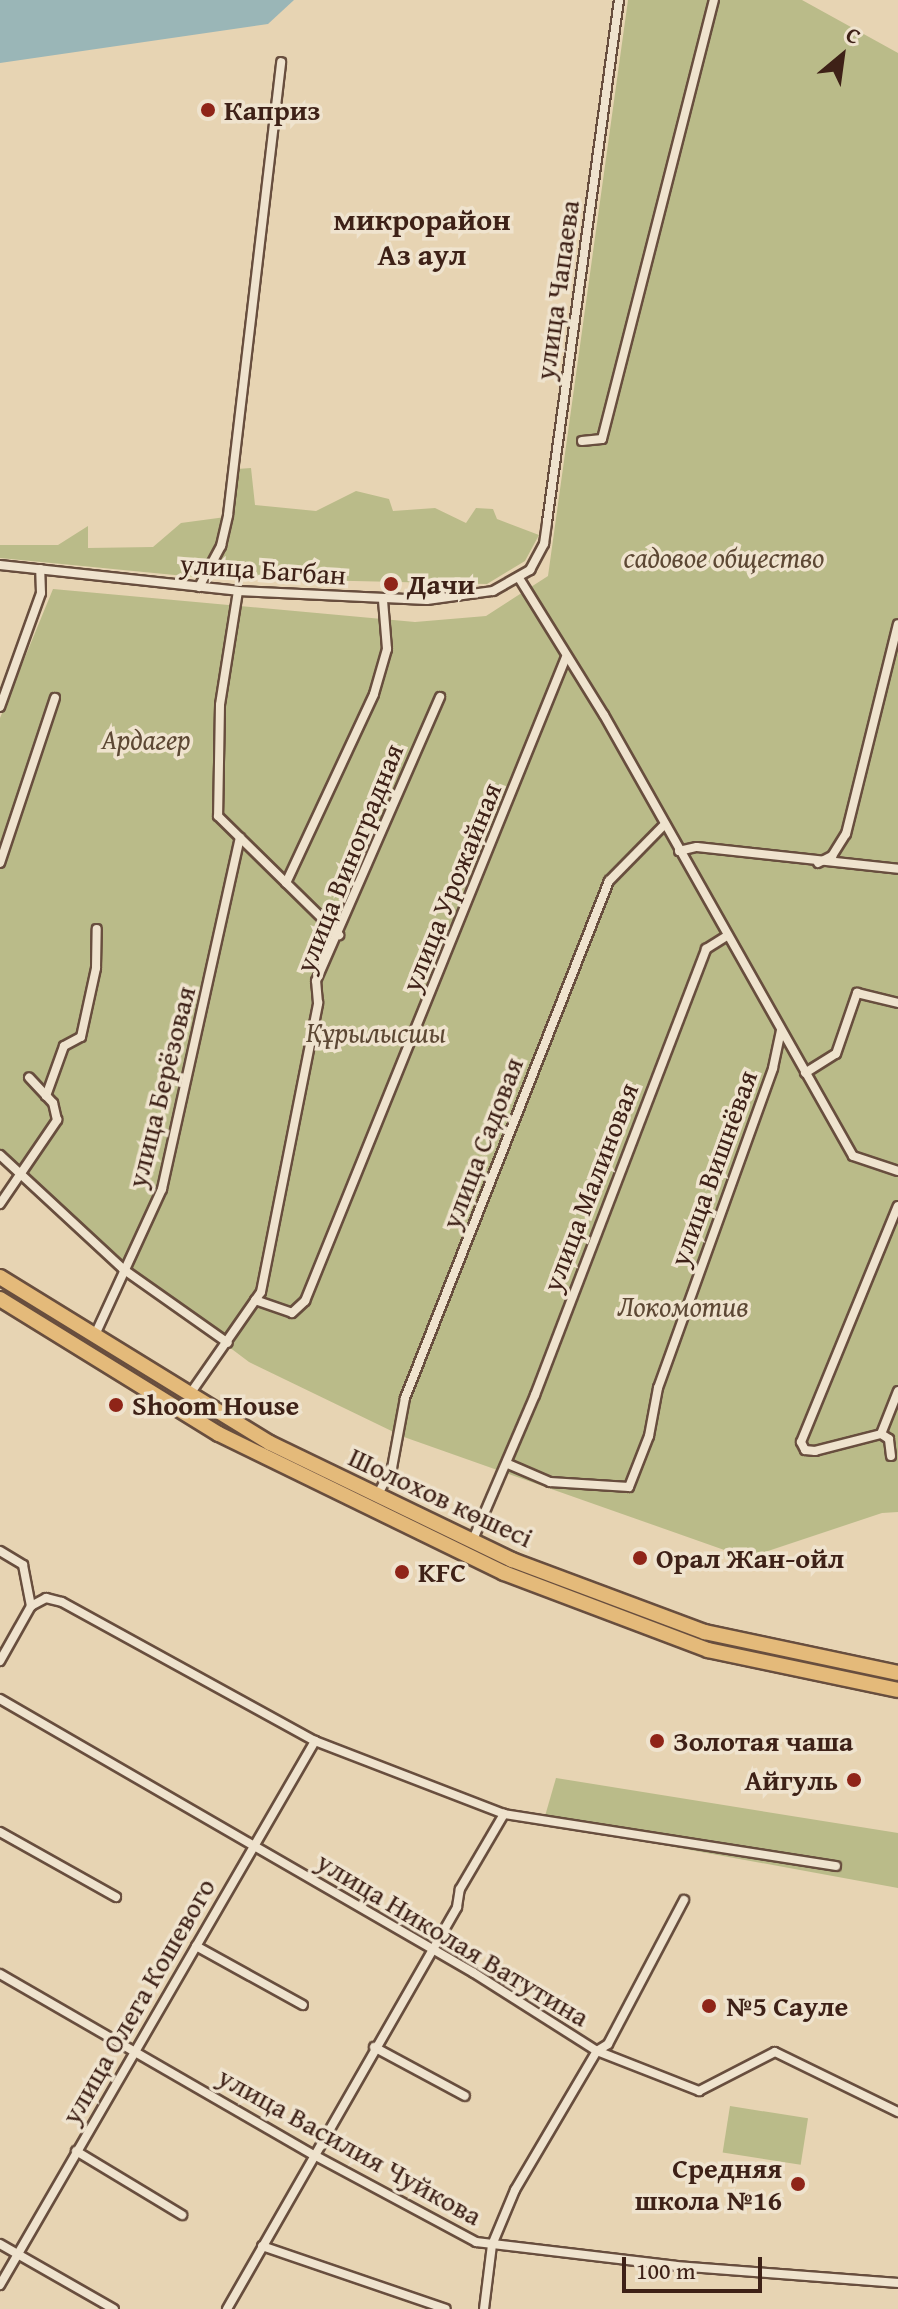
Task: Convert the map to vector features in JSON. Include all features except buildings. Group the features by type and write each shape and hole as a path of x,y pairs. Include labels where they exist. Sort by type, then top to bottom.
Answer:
{"highway":[{"name":"Шолохов көшесі","path":"0,1277 188,1396 377,1497 472,1542 676,1623 753,1645 898,1673"},
{"name":"Шолохов көшесі","path":"0,1299 219,1434 516,1578 708,1650 898,1690"}],"street":[{"name":"улица Чапаева","path":"519,578 544,544 619,0"},
{"path":"582,441 602,439 714,0"},
{"path":"199,587 221,546 228,515 281,62"},
{"name":"улица Багбан","path":"0,565 238,591 383,600 461,598 493,591 519,578"},
{"path":"0,707 41,593 40,569"},
{"path":"519,578 853,1156 898,1171"},
{"path":"238,591 220,705 215,802 218,816 339,935"},
{"path":"286,883 374,694 387,649 383,600"},
{"path":"818,863 832,856 846,834 898,624"},
{"name":"улица Урожайная","path":"255,1300 292,1313 305,1301 566,657"},
{"name":"улица Виноградная","path":"188,1396 228,1343 255,1300 272,1252 318,1003 316,981 339,935 440,697"},
{"path":"0,863 55,698"},
{"name":"улица Садовая","path":"377,1497 392,1468 405,1398 609,881 664,825"},
{"name":"улица Берёзовая","path":"93,1337 162,1189 240,838"},
{"path":"679,851 697,847 818,863 898,869"},
{"path":"46,1096 64,1046 81,1037 96,968 97,929"},
{"name":"улица Малиновая","path":"472,1542 508,1464 706,949 727,936"},
{"path":"805,1073 840,1048 857,993 898,1003"},
{"name":"улица Вишнёвая","path":"508,1464 550,1482 613,1489 629,1487 649,1436 658,1388 773,1068 781,1030"},
{"path":"0,1204 57,1120 46,1096 29,1077"},
{"path":"0,1155 19,1176 123,1269 228,1343"},
{"path":"889,1438 815,1451 805,1450 801,1442 898,1206"},
{"path":"891,1456 889,1438 898,1391"},
{"path":"0,1551 23,1565 31,1606"},
{"path":"0,1661 31,1606 46,1598 62,1602 315,1741 504,1814 836,1866"},
{"name":"улица Николая Ватутина","path":"0,1699 254,1845 597,2051 699,2091 775,2052 898,2112"},
{"name":"улица Олега Кошевого","path":"0,2285 315,1741"},
{"path":"227,2309 374,2047 432,1951 504,1814"},
{"path":"0,1832 116,1897"},
{"path":"484,2309 492,2245 515,2190 597,2051 608,2044 684,1900"},
{"path":"196,1946 303,2005"},
{"name":"улица Василия Чуйкова","path":"0,1974 428,2219 492,2245 676,2266 898,2283"},
{"path":"374,2047 465,2096"},
{"path":"76,2151 182,2215"},
{"path":"0,2244 114,2309"},
{"path":"262,2246 446,2309"}],"green space":[{"path":"628,0 802,0 898,53 898,1512 882,1513 747,1558 404,1437 249,1362 140,1280 0,1150 0,718 53,589 415,622 486,616 548,576"},
{"path":"251,468 255,505 316,511 356,491 389,499 393,511 435,508 466,523 476,508 493,509 497,519 539,535 525,561 487,584 218,578 207,560 195,577 0,558 0,545 58,545 88,526 88,548 153,547 181,523 233,516 237,469"},
{"path":"556,1778 898,1833 898,1888 543,1823"},
{"path":"730,2106 808,2118 801,2165 723,2152"}],"water":[{"path":"0,0 294,0 268,24 0,63"}],"place":[{"name":"Каприз","path":"208,110"},
{"name":"Дачи","path":"391,584"},
{"name":"Shoom House","path":"116,1405"},
{"name":"Орал Жан-ойл","path":"640,1558"},
{"name":"KFC","path":"402,1572"},
{"name":"Золотая чаша","path":"657,1741"},
{"name":"Айгуль","path":"854,1780"},
{"name":"№5 Сауле","path":"709,2006"},
{"name":"Средняя школа №16","path":"798,2184"}],"district":[{"name":"микрорайон Аз аул","path":"422,236"}],"park label":[{"name":"садовое общество","path":"724,557"},
{"name":"Ардагер","path":"146,739"},
{"name":"Құрылысшы","path":"376,1032"},
{"name":"Локомотив","path":"683,1306"}]}
